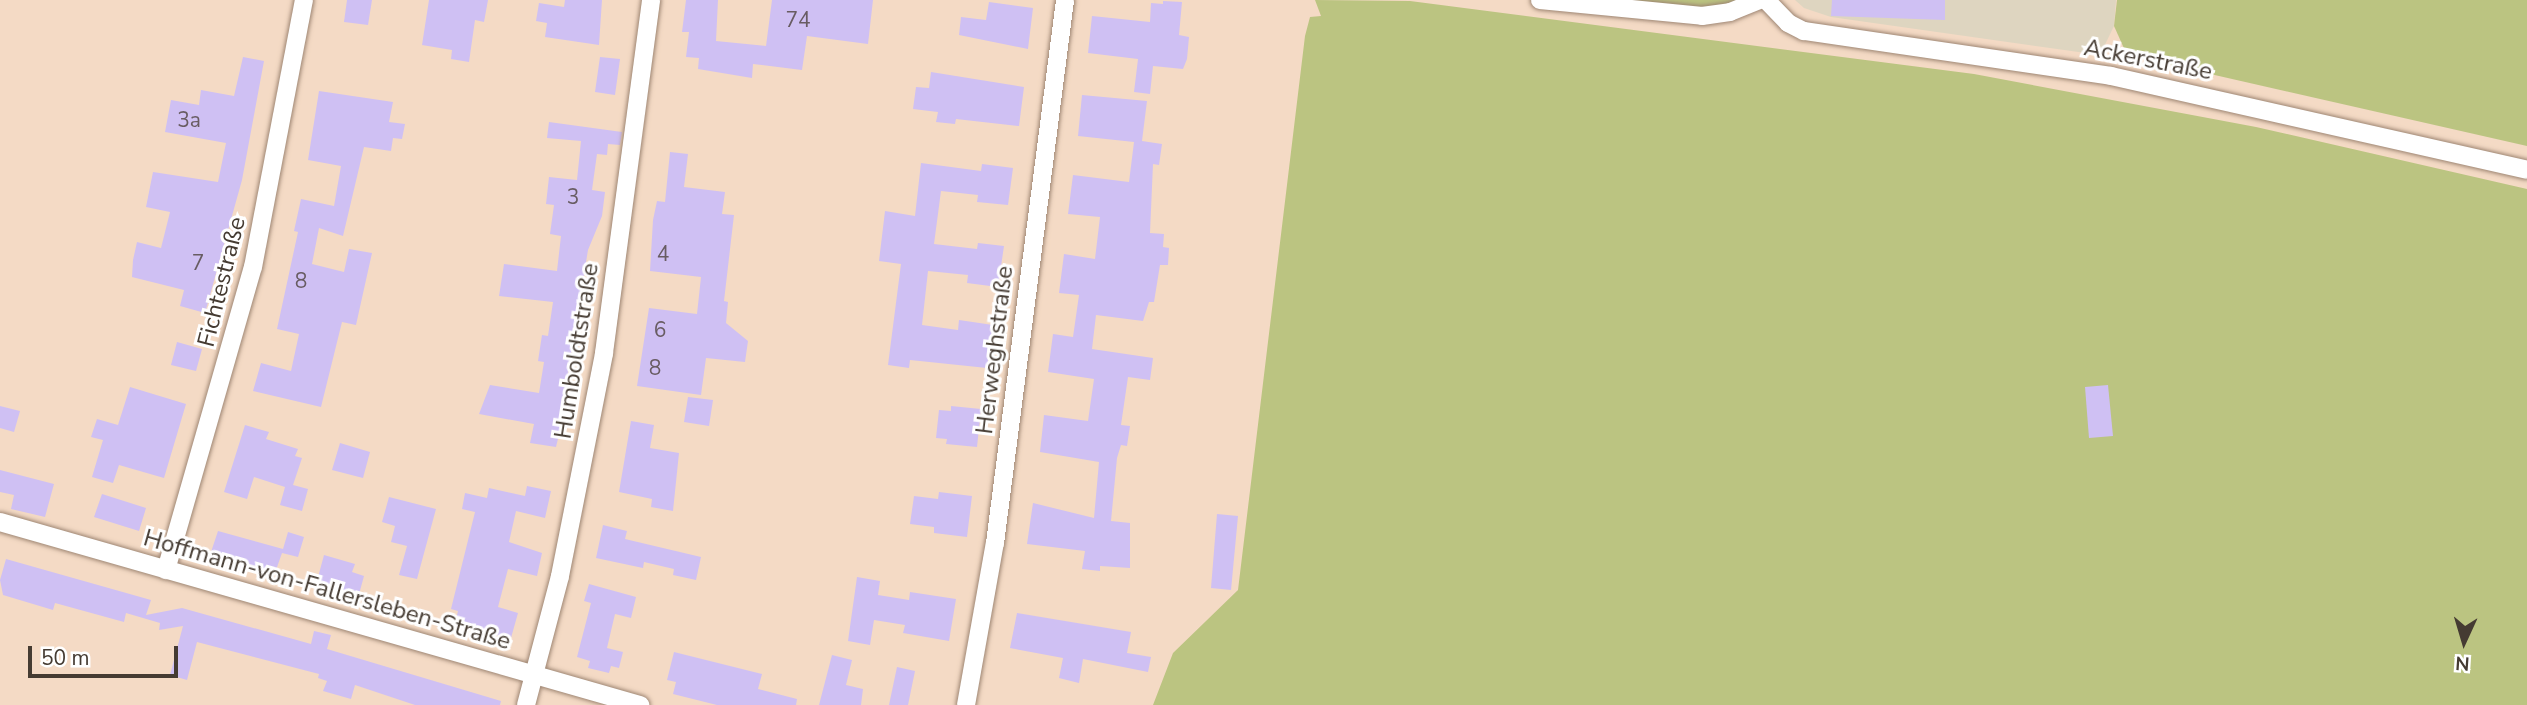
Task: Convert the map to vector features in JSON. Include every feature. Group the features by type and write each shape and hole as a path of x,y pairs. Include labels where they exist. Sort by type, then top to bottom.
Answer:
{"street":[{"name":"Fichtestraße","path":"166,570 253,267 304,0"},
{"name":"Humboldtstraße","path":"526,705 560,576 604,353 651,0"},
{"name":"Herweghstraße","path":"966,705 996,530 1065,0"},
{"path":"1540,0 1702,16 1729,12 1760,0"},
{"name":"Ackerstraße","path":"1766,0 1788,23 1804,31 2111,76 2527,170"},
{"name":"Hoffmann-von-Fallersleben-Straße","path":"0,522 640,705"}],"shaded area":[{"path":"1795,0 2116,0 2114,26 2100,55 1831,17 1804,8"}],"green space":[{"path":"1315,0 1410,1 1974,74 2256,127 2527,189 2527,705 1153,705 1173,653 1238,590 1305,36 1310,17 1321,16"},
{"path":"1548,0 1758,0 1728,12"},
{"path":"2117,0 2527,0 2527,146 2127,55 2114,26"}],"building":[{"path":"347,0 372,0 368,25 344,22"},
{"path":"429,0 488,0 484,22 475,20 469,62 451,59 452,50 422,45"},
{"path":"565,0 602,0 599,45 545,37 547,23 536,21 539,3 564,7"},
{"path":"686,0 718,0 716,41 766,46 772,0 873,0 868,44 807,36 802,70 753,64 752,78 698,69 699,58 686,57 689,32 682,32"},
{"path":"1832,0 1945,0 1945,20 1831,16"},
{"path":"1163,1 1182,2 1179,35 1189,37 1187,59 1183,69 1153,66 1150,94 1134,92 1138,59 1088,53 1092,16 1150,22 1151,3 1163,4"},
{"path":"989,2 1033,8 1028,49 959,35 961,17 986,20"},
{"path":"243,57 264,61 242,180 205,313 180,306 184,290 132,277 133,260 137,242 161,248 170,212 146,207 153,172 218,182 226,143 165,132 171,100 199,105 201,90 234,96"},
{"path":"600,57 620,59 615,95 595,92"},
{"path":"931,72 1024,87 1019,126 956,119 955,124 936,122 938,112 913,109 916,87 929,88"},
{"path":"319,91 393,102 389,122 405,124 402,139 393,138 391,151 364,147 343,236 319,228 312,264 344,272 349,249 372,253 356,325 342,322 321,407 253,391 261,363 291,371 299,334 277,329 298,232 294,231 301,199 334,206 341,166 308,160"},
{"path":"1082,95 1147,101 1142,141 1162,144 1159,165 1153,164 1150,233 1164,234 1163,247 1169,248 1168,265 1160,265 1154,302 1149,302 1143,321 1096,315 1092,349 1153,358 1150,380 1128,377 1121,425 1130,426 1127,446 1121,445 1117,458 1111,521 1130,523 1130,568 1100,566 1100,571 1082,569 1085,551 1027,544 1033,503 1094,518 1099,462 1040,452 1044,415 1088,421 1094,379 1048,372 1053,334 1073,337 1079,295 1059,293 1064,254 1095,259 1100,217 1068,214 1073,175 1129,182 1134,142 1078,136"},
{"path":"549,122 622,132 620,145 608,144 607,155 597,154 592,190 605,192 602,216 588,250 564,398 568,398 556,447 530,443 534,424 479,414 490,385 539,393 544,362 538,361 542,335 548,336 553,302 499,296 504,264 557,271 561,236 550,234 554,205 546,204 549,177 577,180 581,141 547,138"},
{"path":"670,152 688,154 684,187 725,192 722,214 734,215 724,301 728,302 726,323 748,341 745,362 706,358 701,395 637,386 649,308 697,314 701,277 650,271 653,220 657,201 665,202"},
{"path":"921,163 981,171 982,164 1013,168 1008,205 977,202 978,195 941,191 934,244 977,249 978,243 1004,246 998,287 967,283 968,275 928,271 922,325 958,330 959,320 993,325 987,368 910,360 909,368 888,365 901,264 879,261 885,211 915,216"},
{"path":"177,342 202,349 196,371 171,365"},
{"path":"2108,385 2113,436 2089,438 2085,387"},
{"path":"130,387 186,404 164,478 119,465 113,483 92,477 103,440 91,437 97,419 118,425"},
{"path":"688,397 713,400 709,426 684,422"},
{"path":"0,406 20,411 14,432 0,428"},
{"path":"951,406 981,409 977,447 946,444 947,439 936,438 939,410 951,411"},
{"path":"631,421 654,425 650,448 679,453 673,511 651,507 652,499 619,492"},
{"path":"245,425 269,432 266,439 298,449 295,456 302,458 293,485 308,489 302,511 280,505 285,487 254,477 247,499 224,492"},
{"path":"340,443 370,452 363,478 332,470"},
{"path":"0,470 54,484 45,517 11,509 14,495 0,492"},
{"path":"527,486 551,491 545,518 516,511 509,542 542,553 537,576 508,569 498,607 518,613 511,638 454,627 458,611 451,609 475,512 462,509 465,493 487,498 489,488 525,496"},
{"path":"939,492 972,496 967,537 934,533 934,527 910,524 914,496 938,499"},
{"path":"102,494 146,508 139,531 94,517"},
{"path":"389,497 436,509 417,579 399,575 407,546 391,542 395,526 382,522"},
{"path":"1217,514 1238,516 1231,590 1211,588"},
{"path":"603,525 627,531 625,539 701,557 696,580 673,575 674,569 644,562 643,568 596,558"},
{"path":"218,531 283,549 288,532 304,537 298,557 282,553 275,573 248,564 246,572 227,566 230,558 211,552"},
{"path":"324,555 355,564 352,572 364,576 358,598 346,595 345,600 314,592"},
{"path":"6,559 151,600 146,615 182,608 311,644 314,631 331,635 327,649 501,701 500,705 415,705 355,685 351,699 323,691 327,681 318,678 319,674 197,642 187,680 170,675 183,626 159,630 160,623 126,613 124,622 55,603 53,610 3,595 0,580"},
{"path":"857,577 880,581 878,595 909,600 910,592 956,599 949,641 903,633 905,625 874,620 870,645 848,641"},
{"path":"589,584 636,597 631,618 615,614 607,648 623,652 619,668 611,666 609,673 588,668 590,661 577,657 591,603 584,601"},
{"path":"1017,613 1131,632 1127,653 1151,657 1148,672 1083,659 1079,683 1059,678 1063,658 1010,648"},
{"path":"674,652 762,674 758,689 797,699 796,705 717,705 673,694 676,682 667,680"},
{"path":"832,655 852,660 846,685 863,689 861,705 819,705"},
{"path":"897,667 915,671 908,705 889,705"}]}
